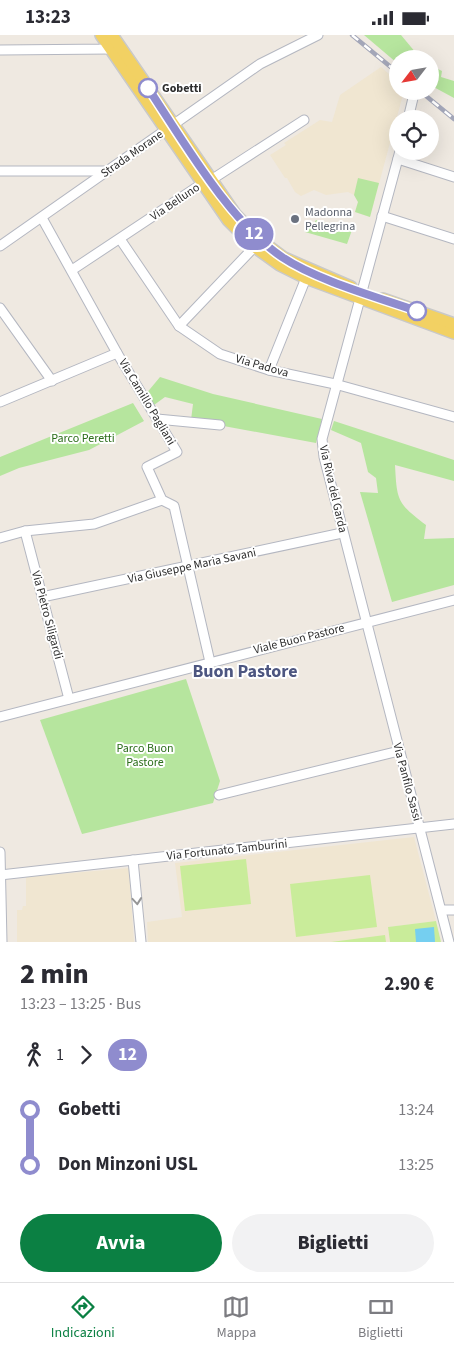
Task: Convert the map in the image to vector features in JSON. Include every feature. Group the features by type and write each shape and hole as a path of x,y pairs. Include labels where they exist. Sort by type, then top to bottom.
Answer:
{"main road":[{"path":"101,35 113,43 207,182 258,243 307,274 454,333"},
{"path":"360,295 454,324"}],"street":[{"name":"Strada Morane","path":"0,246 260,64 318,35"},
{"path":"0,50 113,43"},
{"name":"Via Belluno","path":"72,270 304,120"},
{"name":"Via Riva del Garda","path":"365,622 324,457 322,439 335,384 398,160"},
{"path":"412,160 454,177"},
{"path":"0,171 108,171"},
{"path":"382,216 454,239"},
{"name":"Via Camillo Pagliani","path":"42,218 117,353 177,452 147,467 162,500 174,505 210,662"},
{"name":"Via Padova","path":"120,239 179,326 220,354 269,370 335,384 454,417"},
{"path":"179,326 258,243"},
{"path":"269,370 307,274"},
{"path":"0,308 52,381"},
{"path":"0,402 117,353"},
{"path":"158,419 220,425"},
{"path":"0,538 25,531 94,524 162,500"},
{"name":"Via Pietro Siligardi","path":"25,531 69,699"},
{"name":"Via Giuseppe Maria Savani","path":"42,597 342,533"},
{"name":"Viale Buon Pastore","path":"0,717 454,600"},
{"name":"Via Panfilo Sassi","path":"365,622 449,942"},
{"path":"219,795 399,751"},
{"name":"Via Fortunato Tamburini","path":"0,875 454,824"},
{"path":"0,852 2,942"},
{"path":"133,860 141,942"},
{"path":"442,910 454,910"}],"shaded area":[{"path":"381,67 389,74 389,100 402,100 399,110 389,110 389,147 370,217 355,212 358,202 354,195 348,192 326,195 314,190 301,196 295,192 270,155 286,145 284,143 320,120 332,122 340,95"},
{"path":"414,837 436,921 388,927 390,942 148,942 147,922 182,917 175,863"},
{"path":"129,868 134,942 17,942 17,910 22,910 23,906 26,906 26,877"}],"green space":[{"path":"364,35 401,35 414,50 389,50 389,56"},
{"path":"439,70 442,71 441,77 454,81 454,98 439,90"},
{"path":"358,178 379,183 370,217 355,212 358,202 354,195"},
{"path":"316,220 352,230 347,244 305,232 306,229 312,227"},
{"path":"160,377 213,394 322,419 316,443 191,420 193,404 165,397 154,405 145,395"},
{"name":"Parco Peretti","path":"133,403 144,421 89,450 19,468 0,476 0,457"},
{"path":"334,421 454,460 454,481 395,465 400,500 409,511 426,525 424,539 454,538 454,585 392,602 360,492 378,493 376,478 368,472 361,443 331,430"},
{"name":"Parco Buon Pastore","path":"186,679 220,781 213,803 82,834 40,720"},
{"path":"246,859 251,904 185,911 180,866"},
{"path":"370,875 377,927 296,937 290,884"},
{"path":"436,921 441,942 390,942 388,927"},
{"path":"385,935 386,942 331,942"}],"water":[{"path":"434,927 435,942 416,942 415,929"}],"railway":[{"path":"352,35 389,66"},
{"path":"431,100 454,119"}],"bus line":[{"name":"12","path":"148,88 235,214 260,240 284,258 309,271 417,311"}],"place":[{"name":"Gobetti","path":"148,88"},
{"name":"Madonna Pellegrina","path":"295,219"}],"district":[{"name":"Buon Pastore","path":"245,671"}]}
